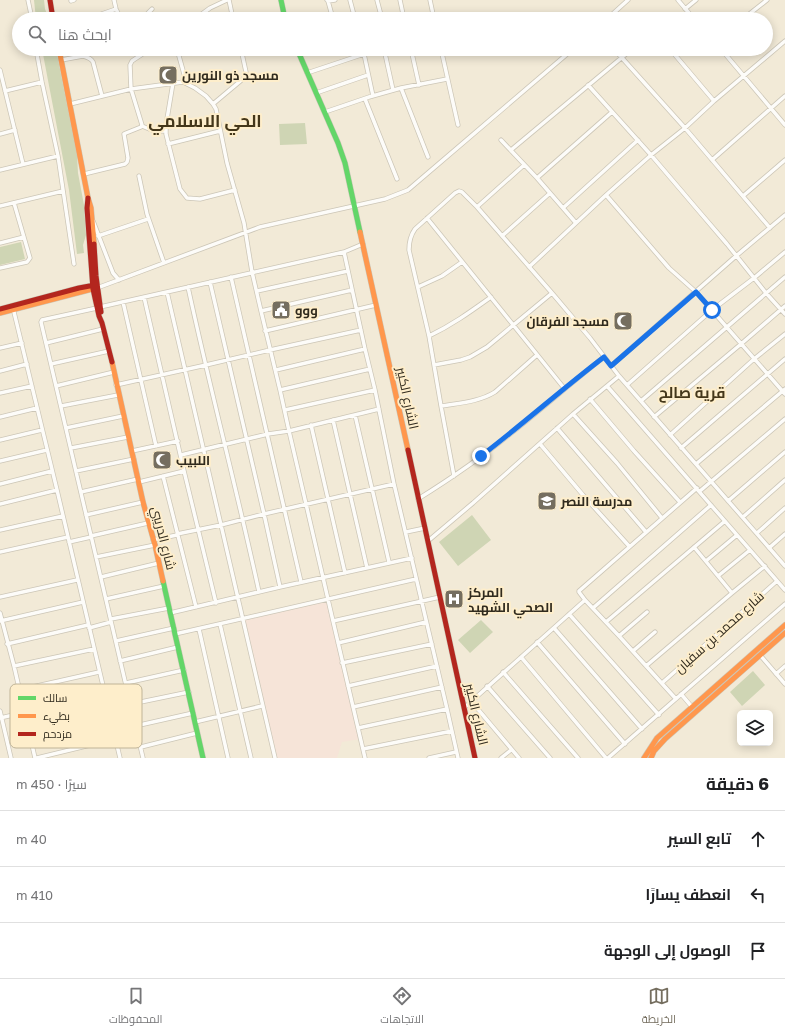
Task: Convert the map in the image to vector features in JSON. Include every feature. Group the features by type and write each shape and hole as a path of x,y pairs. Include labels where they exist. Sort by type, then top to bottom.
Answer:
{"street":[{"path":"28,0 31,12"},
{"path":"50,0 52,12"},
{"path":"114,0 118,12"},
{"path":"205,12 228,0 232,12"},
{"path":"280,0 283,12"},
{"path":"331,12 327,1 335,0"},
{"path":"350,0 353,12"},
{"path":"377,0 380,12"},
{"path":"400,0 403,12"},
{"path":"430,0 433,12"},
{"path":"615,12 628,0"},
{"path":"678,0 688,12"},
{"path":"685,9 696,0"},
{"path":"752,12 767,0"},
{"path":"106,12 116,8"},
{"path":"149,12 152,9"},
{"path":"773,52 785,41"},
{"path":"37,56 58,156 74,264"},
{"path":"60,56 91,208 96,287"},
{"path":"61,60 83,56 92,59 102,96"},
{"path":"137,56 130,65 131,89 142,126"},
{"path":"179,56 184,74 183,82"},
{"path":"213,104 244,78 246,72 243,56"},
{"name":"الشارع الكبير","path":"300,56 325,112 345,163 476,758"},
{"path":"307,72 358,56"},
{"path":"364,56 373,96"},
{"path":"386,56 394,90"},
{"path":"413,56 419,85"},
{"path":"442,56 458,125"},
{"path":"0,309 96,287 119,280 245,232 274,224 391,198 413,186 565,56"},
{"path":"676,56 714,101"},
{"path":"727,56 785,124"},
{"path":"529,266 651,155 685,128 714,101 768,56"},
{"path":"511,150 622,57 770,228"},
{"path":"0,70 23,164"},
{"path":"316,93 368,75"},
{"path":"325,112 401,88 447,79"},
{"path":"5,91 42,82"},
{"path":"70,104 131,89 183,82 206,96 216,109 220,131 243,218 252,272 265,331 276,370 332,622 365,758"},
{"path":"173,83 166,131 180,189 187,198 200,199 235,190"},
{"path":"588,84 651,155 785,314"},
{"path":"401,88 428,157"},
{"path":"712,160 785,96"},
{"path":"364,99 397,179"},
{"path":"537,178 612,112"},
{"path":"84,174 125,164 128,158 124,134 142,126 154,131 166,131"},
{"path":"0,134 15,130"},
{"path":"168,144 220,131"},
{"path":"501,140 537,178 549,194 576,223"},
{"path":"563,208 638,140"},
{"path":"0,170 58,156"},
{"path":"743,196 785,160"},
{"path":"477,208 524,165"},
{"path":"139,176 148,219 164,263"},
{"path":"454,476 429,336 409,250 409,242 415,230 459,191 462,192 477,208 529,266 654,417 784,564"},
{"path":"0,206 63,192"},
{"path":"502,236 549,194"},
{"path":"606,195 669,268 696,292 784,391 696,464"},
{"path":"88,198 87,208 96,287"},
{"path":"0,268 27,262 30,258 14,203"},
{"path":"611,366 785,215"},
{"path":"92,218 113,273 119,280"},
{"path":"427,218 564,388"},
{"path":"98,236 148,219"},
{"path":"0,243 24,237"},
{"path":"184,670 126,683 41,322 42,320 344,252 363,244"},
{"path":"344,252 365,349 380,409 394,484 458,758"},
{"path":"627,385 712,310 785,252"},
{"path":"418,287 442,276 462,262"},
{"path":"257,290 348,270"},
{"path":"231,277 301,582"},
{"path":"641,401 785,277"},
{"path":"210,282 280,587"},
{"name":"شارع الدريبي","path":"96,287 99,316 109,351 138,481 184,670 201,758"},
{"path":"188,287 244,520 259,592"},
{"path":"261,311 352,290"},
{"path":"167,292 275,758"},
{"path":"434,365 461,360 479,352 494,342 552,293"},
{"path":"144,297 216,603"},
{"path":"429,336 463,318 491,297"},
{"path":"123,302 156,446"},
{"path":"265,331 376,305"},
{"path":"654,417 785,306"},
{"path":"0,313 13,307"},
{"path":"13,307 102,684"},
{"path":"46,343 102,326"},
{"path":"116,385 361,330"},
{"path":"670,435 754,359 785,334"},
{"path":"0,348 22,343"},
{"path":"276,370 365,349"},
{"path":"51,364 109,351"},
{"path":"441,406 477,400 495,392 537,355"},
{"path":"418,499 454,476 511,434 564,388 604,357"},
{"path":"682,448 785,359"},
{"path":"0,371 26,364"},
{"path":"280,390 370,369"},
{"path":"56,386 114,372"},
{"path":"428,541 590,399 619,376"},
{"path":"0,393 32,386"},
{"path":"607,386 785,590"},
{"path":"285,410 375,390"},
{"path":"61,406 118,394"},
{"path":"590,399 680,502"},
{"path":"0,417 37,408"},
{"path":"181,455 380,409"},
{"path":"573,414 617,463 662,518"},
{"path":"355,415 389,562"},
{"path":"66,428 124,416"},
{"path":"700,491 785,419"},
{"path":"333,420 367,568"},
{"path":"311,426 346,573"},
{"path":"557,428 646,532"},
{"path":"0,440 42,430"},
{"path":"71,448 128,437"},
{"path":"132,451 178,441"},
{"path":"540,444 629,546"},
{"path":"0,461 47,450"},
{"path":"728,501 785,452"},
{"path":"76,471 134,459"},
{"path":"0,484 52,471"},
{"path":"81,492 184,471"},
{"path":"163,476 196,607"},
{"path":"743,517 785,480"},
{"path":"96,557 154,543 198,529 244,520 394,484"},
{"path":"676,699 585,600 579,591 697,488"},
{"path":"0,504 57,490"},
{"path":"86,515 143,502"},
{"path":"593,608 711,505"},
{"path":"757,533 785,508"},
{"path":"0,530 63,516"},
{"path":"606,622 725,521"},
{"path":"0,552 91,536 148,523"},
{"path":"406,532 425,528"},
{"path":"706,561 737,534"},
{"path":"769,548 785,534"},
{"path":"694,547 732,593"},
{"path":"718,576 750,550"},
{"path":"7,644 111,621 216,603 301,582 412,558"},
{"path":"101,577 159,563"},
{"path":"646,666 765,566"},
{"path":"175,634 416,579"},
{"path":"0,597 77,580"},
{"name":"شارع محمد بن سفيان","path":"662,683 777,581"},
{"path":"106,599 164,586"},
{"path":"332,622 440,597"},
{"path":"464,708 585,600"},
{"path":"1,621 83,602"},
{"path":"521,657 607,758 659,715 681,694 785,604"},
{"path":"619,636 647,612"},
{"path":"0,613 18,684"},
{"path":"569,614 659,715"},
{"path":"338,643 426,622"},
{"path":"220,624 251,758"},
{"path":"644,758 657,738 785,625"},
{"path":"116,641 174,628"},
{"path":"554,628 642,729"},
{"path":"198,629 228,758"},
{"path":"633,651 655,632"},
{"path":"650,758 664,739 785,633"},
{"path":"538,642 625,744"},
{"path":"342,663 432,644"},
{"path":"120,661 178,647"},
{"path":"14,666 94,649"},
{"path":"760,655 785,684"},
{"path":"348,686 437,666"},
{"path":"776,674 785,666"},
{"path":"46,684 99,672"},
{"path":"503,672 578,758"},
{"path":"487,686 550,758"},
{"path":"353,707 442,687"},
{"path":"142,702 189,692"},
{"path":"681,694 692,707"},
{"path":"471,701 519,758"},
{"path":"195,722 262,706"},
{"path":"358,728 447,709"},
{"path":"0,711 11,758"},
{"path":"142,725 193,713"},
{"path":"363,749 452,730"},
{"path":"142,747 197,733"},
{"path":"33,748 36,758 78,748"},
{"path":"117,748 120,758"},
{"path":"140,748 143,758"},
{"path":"501,758 511,750"},
{"path":"429,758 456,752"}],"shaded area":[{"path":"327,599 360,739 342,742 337,758 275,758 242,619"}],"green space":[{"path":"34,0 44,0 46,12 35,12"},
{"path":"43,56 57,56 77,155 78,173 84,205 86,235 83,245 84,253 77,254 69,190"},
{"path":"305,123 307,144 280,145 279,124"},
{"path":"21,242 25,259 0,265 0,247"},
{"path":"472,515 491,540 458,566 439,542"},
{"path":"481,620 493,632 470,653 458,640"},
{"path":"753,671 765,685 742,706 730,692"}],"traffic: fast":[{"path":"281,0 284,12"},
{"path":"300,56 338,143 345,163 360,232"},
{"path":"163,581 203,758"}],"traffic: slow":[{"path":"60,56 91,208 94,244"},
{"path":"360,232 408,450"},
{"path":"0,313 96,288"},
{"path":"112,362 143,502 163,581"},
{"path":"644,758 657,738 785,625"},
{"path":"651,758 654,751 665,739 785,633"}],"traffic: jam":[{"path":"50,0 52,12"},
{"path":"88,198 87,208 93,289 112,362"},
{"path":"94,244 96,276 101,312"},
{"path":"0,309 95,285"},
{"path":"408,450 475,758"}],"place":[{"name":"مسجد ذو النورين","path":"168,75"},
{"name":"ووو","path":"281,310"},
{"name":"مسجد الفرقان","path":"623,321"},
{"name":"اللبيب","path":"162,460"},
{"name":"مدرسة النصر","path":"547,501"},
{"name":"المركز الصحي الشهيد","path":"454,599"}],"district":[{"name":"الحي الاسلامي","path":"205,120"},
{"name":"قرية صالح","path":"692,392"}],"route":[{"path":"481,456 511,434 564,388 604,357 611,366 696,292 712,310"}]}
